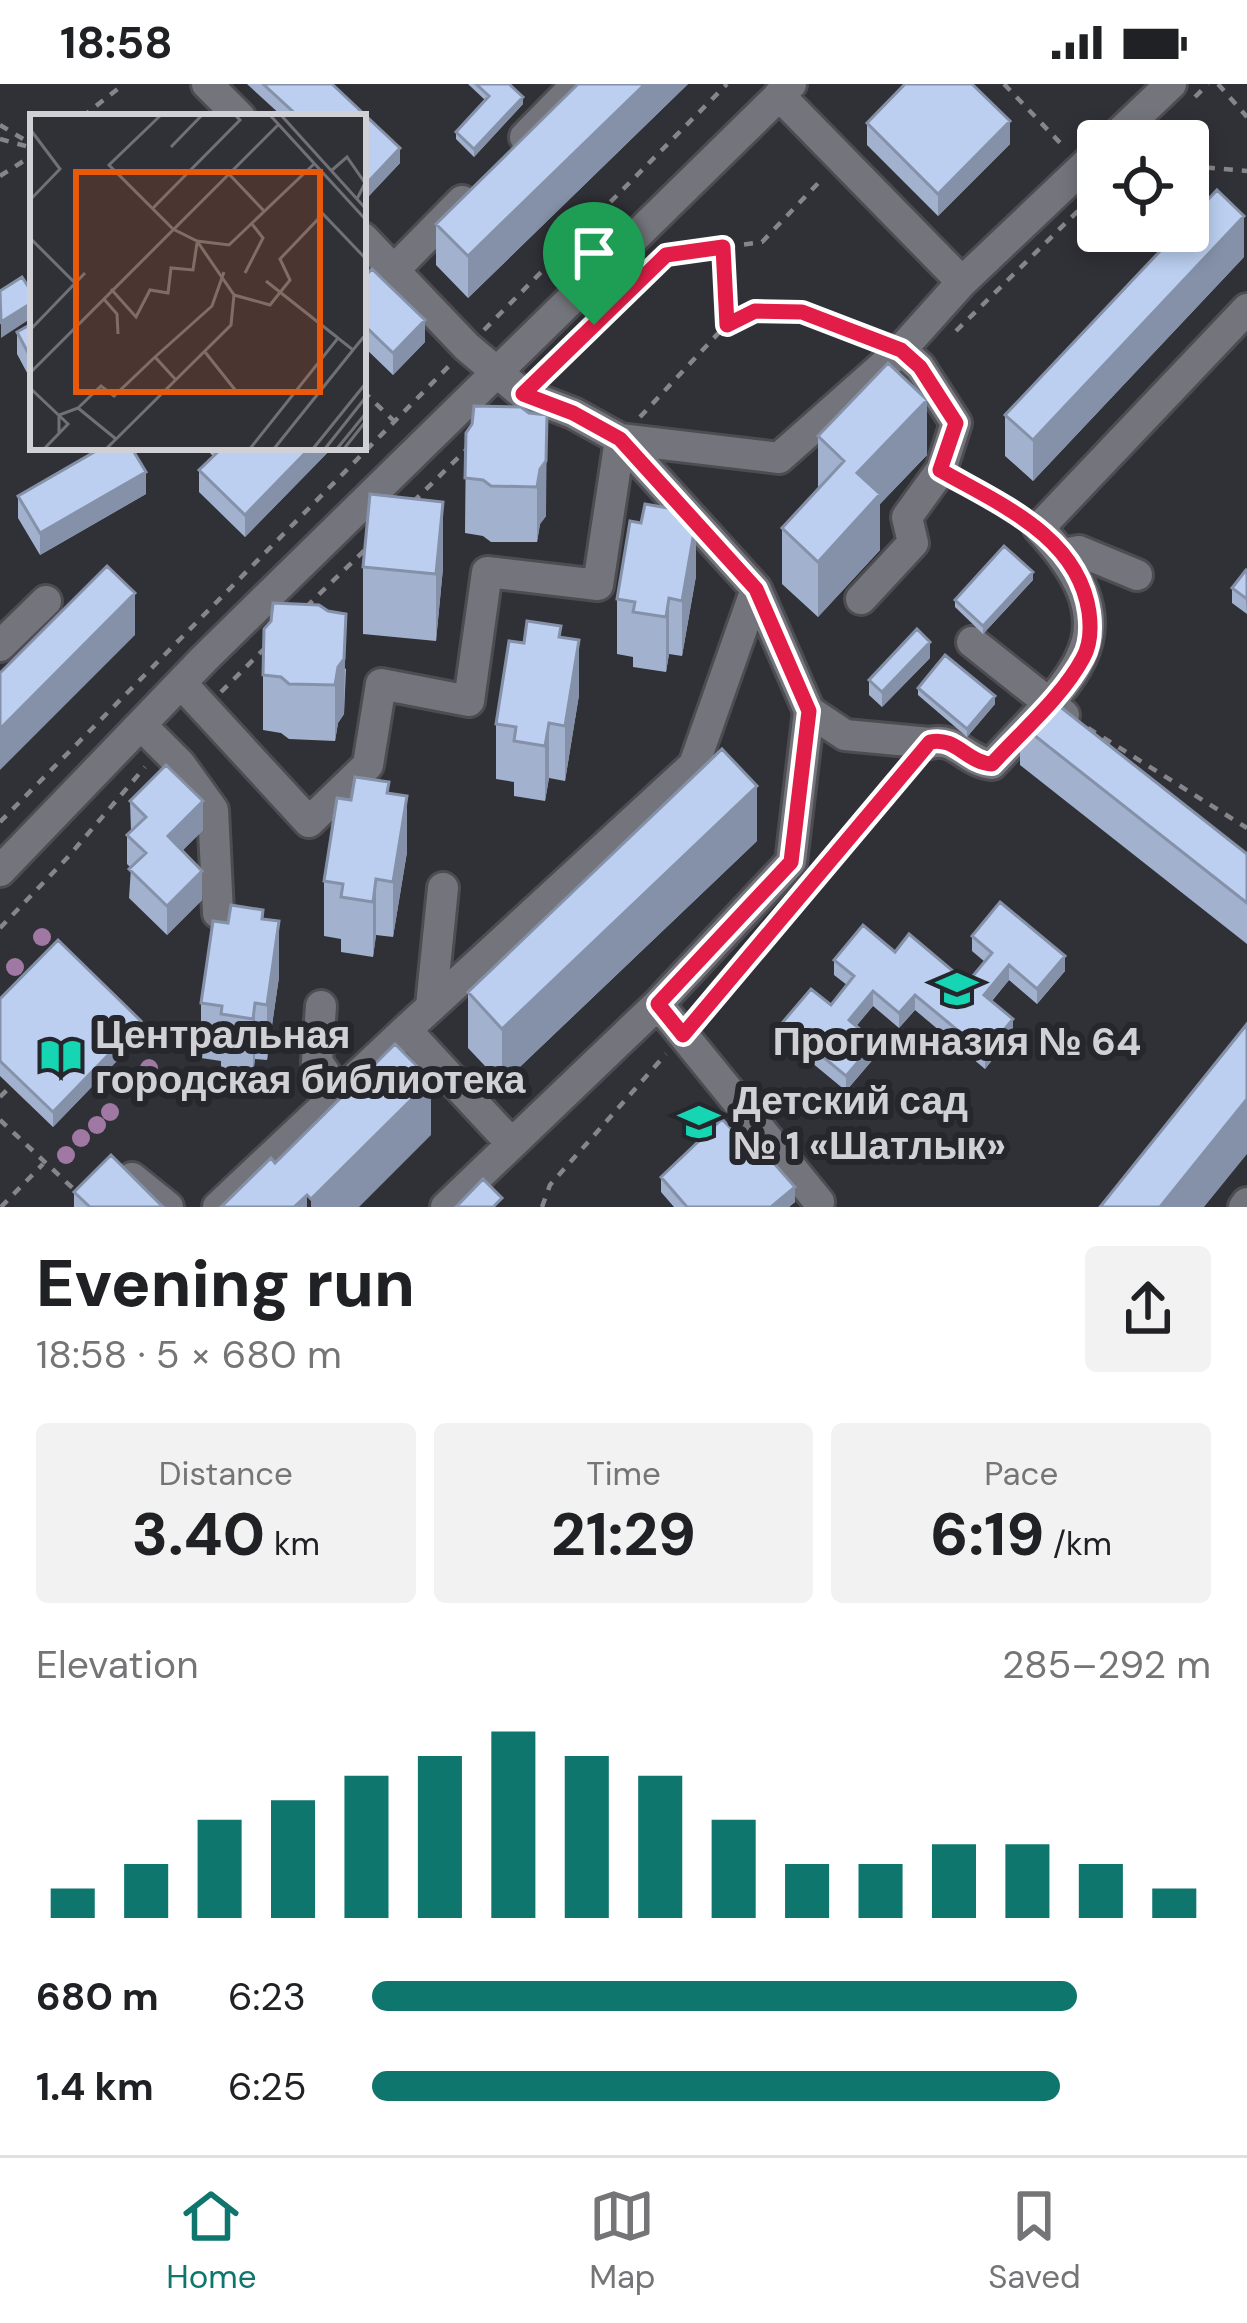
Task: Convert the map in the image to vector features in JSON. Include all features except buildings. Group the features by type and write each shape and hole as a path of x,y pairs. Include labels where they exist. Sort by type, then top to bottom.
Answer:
{"street":[{"path":"207,84 237,114"},
{"path":"511,152 577,84"},
{"path":"1133,120 1171,84"},
{"path":"0,871 152,736 181,683 785,90 841,158 962,282"},
{"path":"394,269 478,185"},
{"path":"620,439 779,458 901,350 962,282 1077,185"},
{"path":"366,241 495,373 523,394 573,413 620,439 756,589 809,711 791,862 658,1004 446,1207"},
{"path":"809,711 845,735 951,742 977,763 992,764 1048,703 1084,656 1090,637 1086,600 1063,554 1039,528 1247,309"},
{"path":"861,599 913,543 907,517 940,470 956,423 920,367 901,350"},
{"path":"181,683 310,822 368,765 381,684 469,700 487,572 598,585 620,439"},
{"path":"1063,554 1079,551 1138,575"},
{"path":"218,1207 694,765 756,589"},
{"path":"0,646 46,601"},
{"path":"972,642 1086,729"},
{"path":"152,736 204,793 213,810 218,913"},
{"path":"431,1006 443,888"},
{"path":"658,1004 819,1202"},
{"path":"321,1006 317,1062 339,1093"},
{"path":"406,1030 511,1142"},
{"path":"91,1202 132,1178 168,1207"}],"path":[{"path":"86,114 124,84"},
{"path":"0,822 728,84"},
{"path":"1004,84 1077,155"},
{"path":"1218,84 1247,116"},
{"path":"0,125 30,147"},
{"path":"0,139 30,148"},
{"path":"0,176 30,151"},
{"path":"523,394 666,255 762,242 841,158"},
{"path":"1209,168 1247,171"},
{"path":"952,335 1077,190"},
{"path":"1209,205 1217,213"},
{"path":"723,247 727,325"},
{"path":"620,439 727,325 755,311 802,312 901,350"},
{"path":"366,394 394,422"},
{"path":"405,510 472,444"},
{"path":"940,470 1039,528"},
{"path":"305,609 372,543"},
{"path":"204,708 271,642"},
{"path":"1086,729 1247,828"},
{"path":"0,928 68,856 152,736"},
{"path":"542,1207 550,1185 930,742"},
{"path":"0,1097 10,1086"},
{"path":"0,1120 91,1202"},
{"path":"1,1207 44,1162"}],"place":[{"name":"Прогимназия № 64","path":"957,989"},
{"name":"Центральная городская библиотека","path":"61,1056"},
{"name":"Детский сад № 1 «Шатлык»","path":"699,1122"}],"route":[{"path":"723,247 727,325 755,311 802,312 901,350 920,367 956,423 940,470 1039,528 1077,576 1089,615 1090,637 1084,656 992,764 977,763 951,742 930,742 683,1035 658,1004 791,862 809,711 756,589 620,439 573,413 523,394 594,325 666,255 723,247"}]}
